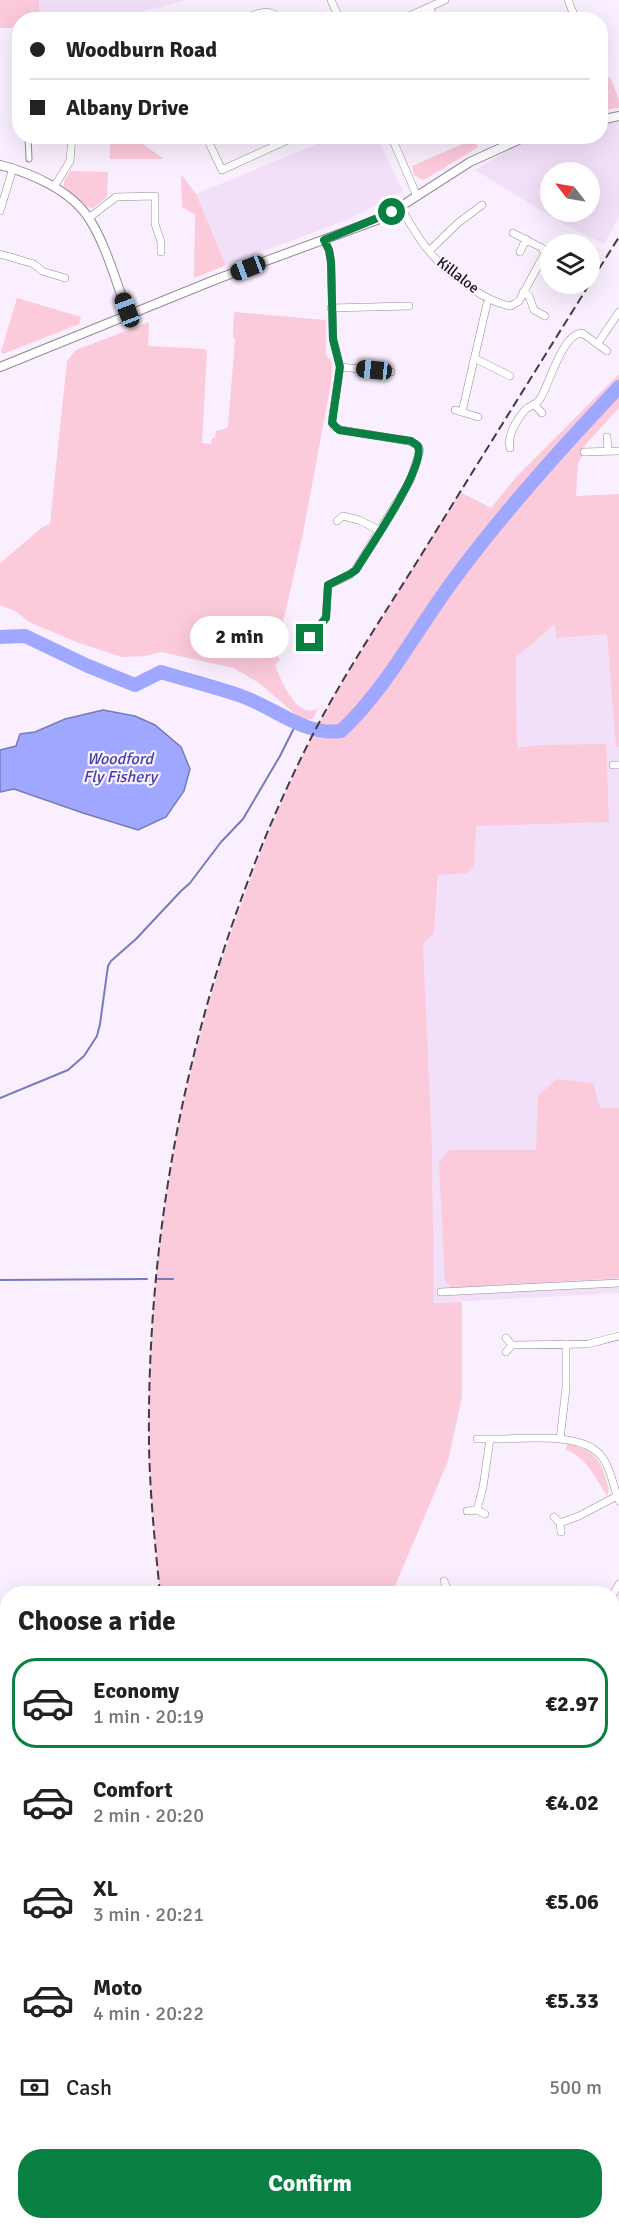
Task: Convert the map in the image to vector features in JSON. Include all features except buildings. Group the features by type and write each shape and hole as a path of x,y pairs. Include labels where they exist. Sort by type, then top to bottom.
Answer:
{"street":[{"path":"418,12 445,0"},
{"path":"429,7 431,12"},
{"path":"28,144 29,159"},
{"path":"54,187 70,161 71,144"},
{"path":"210,145 223,172 280,144"},
{"path":"394,144 417,196"},
{"path":"0,367 217,279 376,220 470,162 509,144"},
{"path":"0,165 13,168 54,187 89,218 103,245 129,315"},
{"path":"0,211 13,168"},
{"path":"89,218 116,197 155,196 155,224 161,242 161,252"},
{"name":"Killaloe","path":"429,251 482,205"},
{"name":"Killaloe","path":"400,207 429,251 442,265 488,299 513,306 518,303 524,292"},
{"path":"513,233 540,248"},
{"path":"520,252 526,239"},
{"path":"303,634 313,641 326,618 328,585 353,573 410,482 420,450 411,441 334,427 332,420 340,367 333,339 331,262 324,240"},
{"path":"0,254 34,264 42,271 65,278"},
{"path":"540,263 524,292 529,296 534,310 545,316"},
{"name":"Killaloe","path":"478,417 458,411 488,299"},
{"path":"331,308 409,306"},
{"path":"598,344 619,312"},
{"path":"510,448 509,439 512,431 527,408 535,405 544,392 559,356 574,335 582,333 607,351"},
{"path":"474,358 510,376"},
{"path":"340,367 391,372"},
{"path":"535,405 542,413"},
{"path":"607,436 608,451"},
{"path":"584,452 619,451"},
{"path":"341,515 380,530"},
{"path":"441,1292 619,1283"},
{"path":"506,1352 512,1346 605,1341 619,1336"},
{"path":"506,1338 512,1346"},
{"path":"560,1439 566,1388 566,1344"},
{"path":"477,1439 560,1439 583,1443 594,1449 616,1478 618,1498 560,1523"},
{"path":"477,1510 490,1439"},
{"path":"467,1511 477,1510 485,1514"},
{"path":"554,1517 560,1523 561,1532"}],"shaded area":[{"path":"0,0 39,0 40,12 12,12 12,28 0,28"},
{"path":"39,0 188,0 140,12 40,12"},
{"path":"610,77 619,99 619,108 608,109 608,78"},
{"path":"619,120 619,217 604,244 600,242 600,234 583,234 560,222 600,222 600,162 540,162 540,210 475,170 523,144 608,144 608,122"},
{"path":"110,144 143,144 164,159 110,159"},
{"path":"317,144 380,144 403,191 347,220 226,265 196,194"},
{"path":"463,144 476,144 478,147 423,180 414,175 412,166"},
{"path":"70,171 108,172 107,197 93,208 87,207 64,186 64,181"},
{"path":"181,174 196,194 226,265 194,278 195,215 182,207"},
{"path":"17,298 81,317 79,324 3,354 1,352"},
{"path":"234,312 326,320 326,355 332,362 331,383 302,538 276,654 280,660 275,665 286,689 297,704 311,711 318,708 313,719 302,720 259,683 234,668 161,652 146,656 122,657 79,643 29,622 17,612 0,605 0,563 44,526 50,524 67,361 76,350 149,322 148,346 205,349 207,351 202,443 211,444 216,431 228,426 235,340 233,336"},
{"path":"619,374 619,408 585,445 578,463 576,496 619,494 619,747 616,746 607,634 556,638 555,624 516,657 517,748 541,745 606,744 609,822 476,826 474,866 467,873 438,875 434,933 423,944 432,1146 434,1303 462,1302 462,1397 448,1461 395,1586 159,1586 149,1447 151,1355 158,1264 170,1174 187,1086 210,999 238,913 271,827 309,743 334,697 460,492 491,508 516,477"},
{"path":"619,533 619,1293 434,1303 432,1146 423,944 434,933 448,762 517,748 516,656 556,623"},
{"path":"557,1079 593,1083 600,1108 619,1108 619,1278 453,1288 445,1281 439,1162 449,1150 536,1150 538,1096"},
{"path":"567,1444 586,1450 597,1459 609,1490 607,1496 585,1463 566,1450"}],"water":[{"name":"Woodford Fly Fishery","path":"103,710 135,716 155,725 181,747 190,769 184,791 166,817 138,830 14,789 0,792 0,750 16,746 20,734 35,732 65,719"}],"waterway":[{"path":"0,637 25,636 135,685 161,672 241,696 289,720 314,729 341,731 374,695 443,594 496,525 619,387"},
{"path":"0,1098 68,1070 84,1056 97,1036 108,966 111,961 136,939 190,883 221,842 243,819 297,722"},
{"path":"0,1280 147,1279"},
{"path":"156,1279 173,1279"}],"railway":[{"path":"159,1586 149,1446 151,1355 157,1263 170,1173 187,1083 210,995 238,908 271,823 310,740 337,690 619,237"}],"route":[{"path":"310,638 326,618 328,585 356,570 410,482 420,450 411,441 339,430 332,423 340,367 333,339 331,262 324,240 392,212"}]}
